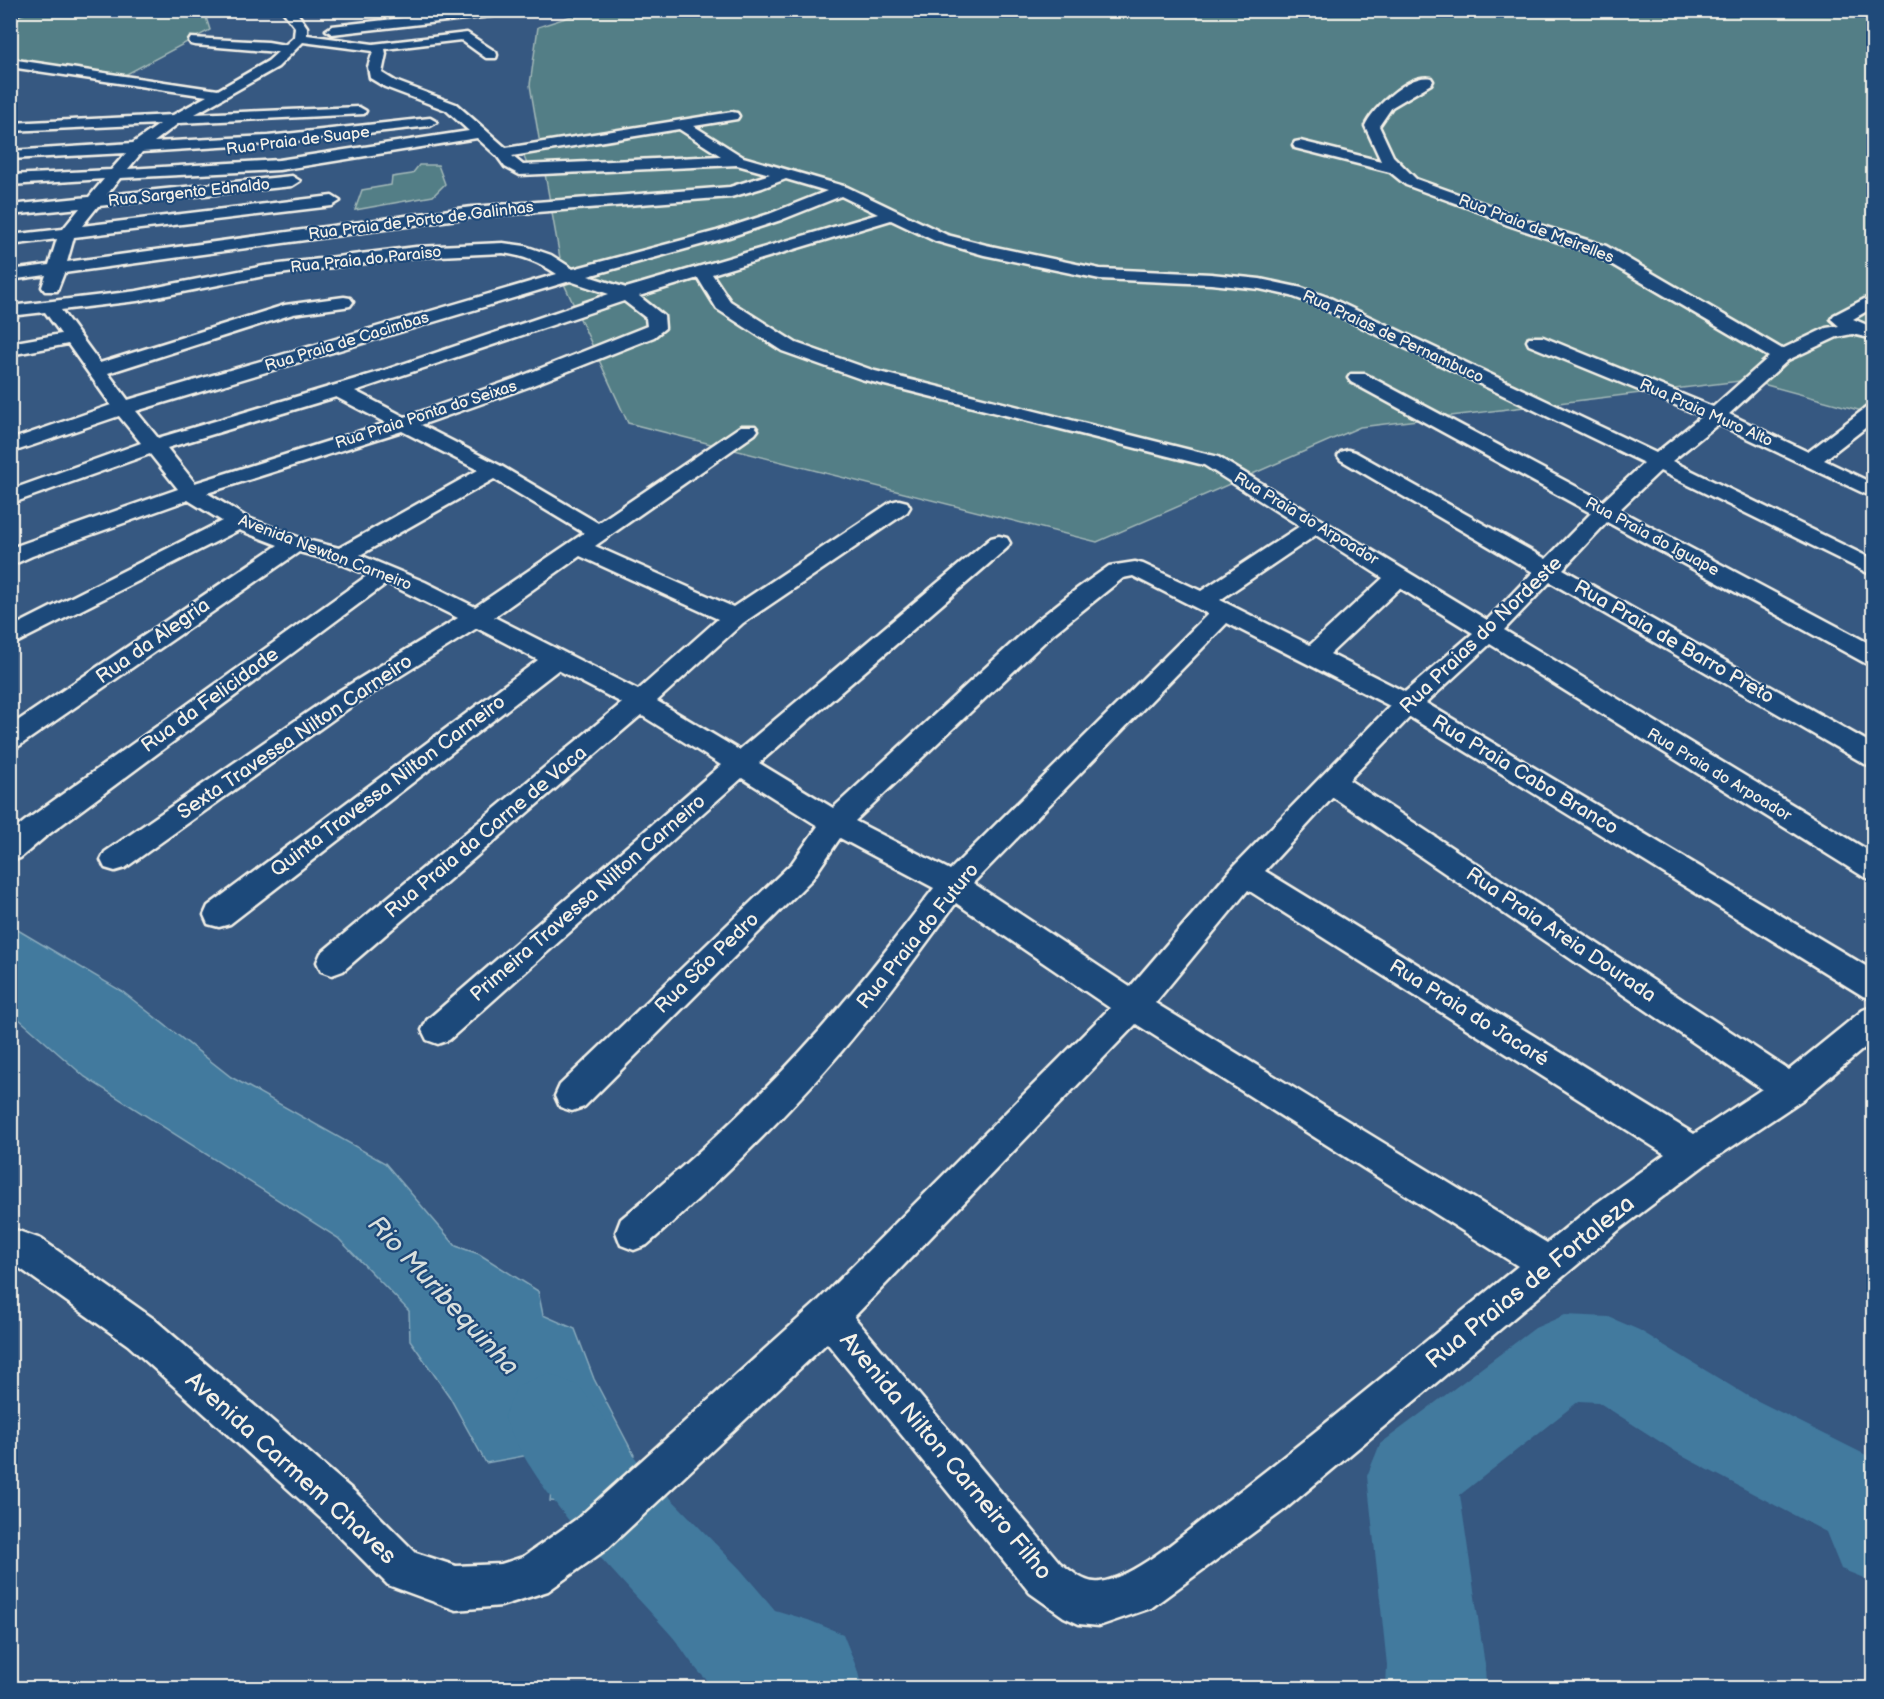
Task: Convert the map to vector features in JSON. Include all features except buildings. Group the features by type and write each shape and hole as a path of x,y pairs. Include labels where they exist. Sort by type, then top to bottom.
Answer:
{"street":[{"path":"10,13 23,10"},
{"path":"288,10 308,30 380,49 375,75 390,84 451,107 503,153 510,164 520,170 738,160"},
{"path":"308,30 509,10"},
{"path":"50,307 54,271 66,235 139,146 175,120 265,69 289,50 308,30 396,17"},
{"path":"374,47 463,36 491,55"},
{"path":"195,41 268,46 289,50"},
{"path":"10,63 219,94"},
{"name":"Rua Praia de Meirelles","path":"1426,81 1395,98 1376,114 1372,126 1374,134 1392,168 1411,182 1491,211 1511,221 1600,250 1781,356"},
{"path":"10,127 359,111"},
{"path":"503,153 732,116"},
{"path":"10,155 268,140 393,127 462,117"},
{"name":"Rua Praias de Pernambuco","path":"683,125 704,141 738,160 842,190 941,238 1100,274 1221,280 1296,292 1324,302 1658,462 1874,569"},
{"name":"Rua Praia de Suape","path":"10,180 287,164 481,133"},
{"path":"571,142 582,168"},
{"path":"1300,146 1392,168"},
{"name":"Rua Praia de Porto de Galinhas","path":"10,275 54,271 472,212 731,192 757,185 786,173"},
{"name":"Rua Sargento Ednaldo","path":"10,210 256,187 311,178"},
{"name":"Rua Praia de Cacimbas","path":"10,447 123,408 571,276 723,234 775,217 842,190"},
{"path":"10,240 332,201"},
{"path":"10,498 153,446 339,391 626,294 891,215"},
{"name":"Rua Praia do Paraiso","path":"10,311 136,296 264,271 416,252 503,249 525,251 544,259 571,276 626,294 655,316 656,328"},
{"name":"Rua Praia do Arpoador","path":"702,272 723,306 789,348 868,375 1211,461 1874,869"},
{"path":"1868,333 1840,319 1874,299"},
{"path":"96,371 291,309 344,302"},
{"name":"Avenida Newton Carneiro","path":"50,307 123,408 192,493 238,522 295,544 342,556 386,573 477,617 640,702"},
{"name":"Rua Praia Ponta do Seixas","path":"17,555 246,472 404,424 597,354 656,328"},
{"name":"Rua Praias do Nordeste","path":"829,1316 1132,1006 1245,873 1331,782 1408,704 1488,633 1605,511 1781,356 1832,332 1842,330 1868,333"},
{"path":"10,350 72,338"},
{"name":"Rua Praia Muro Alto","path":"1536,341 1716,415 1874,492"},
{"name":"Rua Praia do Iguape","path":"1358,378 1874,657"},
{"path":"339,391 494,470 598,532"},
{"path":"1811,460 1874,411"},
{"name":"Sexta Travessa Nilton Carneiro","path":"115,860 340,702 477,617 748,430"},
{"name":"Rua Praia de Barro Preto","path":"1348,456 1874,757"},
{"path":"342,556 494,470"},
{"name":"Rua Praia da Carne de Vaca","path":"332,962 640,702 735,617 898,507"},
{"path":"10,638 238,522"},
{"name":"Rua Praia do Futuro","path":"634,1232 702,1174 781,1096 854,1014 953,885 1214,606 1316,525"},
{"name":"Primeira Travessa Nilton Carneiro","path":"438,1030 739,765 999,543"},
{"name":"Rua da Alegria","path":"10,739 295,544"},
{"path":"578,547 735,617"},
{"name":"Rua Praia Cabo Branco","path":"1044,628 1107,576 1127,569 1148,574 1408,704 1874,987"},
{"name":"Rua da Felicidade","path":"10,850 35,829 386,573"},
{"path":"1313,656 1400,576"},
{"name":"Rua São Pedro","path":"572,1096 802,871 835,823 1044,628"},
{"name":"Quinta Travessa Nilton Carneiro","path":"219,915 557,658"},
{"path":"640,702 835,823 953,885 1132,1006 1548,1264"},
{"name":"Rua Praia Areia Dourada","path":"1331,782 1790,1089"},
{"name":"Rua Praia do Jacaré","path":"1245,873 1694,1153"},
{"name":"Rua Praias de Fortaleza","path":"1193,1553 1332,1443 1548,1264 1694,1153 1790,1089 1874,1020"},
{"name":"Avenida Carmem Chaves","path":"10,1246 28,1252 141,1332 341,1508 403,1570 456,1588 501,1585 533,1576 593,1533 829,1316"},
{"name":"Avenida Nilton Carneiro Filho","path":"829,1316 1045,1578 1079,1602 1099,1604 1136,1593 1193,1553"}],"green space":[{"path":"11,11 204,11 210,30 123,76 11,62"},
{"path":"587,11 1873,11 1873,414 1748,380 1360,427 1097,542 628,423 565,286 544,168 529,169 522,152 541,150 530,85 538,27"},
{"path":"419,165 438,165 445,184 433,196 355,210 362,190 391,185 392,177 412,174"}],"water":[{"path":"11,926 123,992 231,1077 385,1163 456,1246 479,1254 538,1291 543,1315 575,1329 594,1379 634,1455 583,1503 550,1501 555,1450 486,1463 449,1396 410,1340 409,1311 338,1238 85,1077 11,1012"}],"waterway":[{"path":"1436,1688 1436,1665 1412,1476 1565,1358 1609,1360 1715,1426 1863,1502 1874,1536"},
{"name":"Rio Muribequinha","path":"548,1417 619,1510 706,1603 745,1650 808,1669 812,1688"}]}
